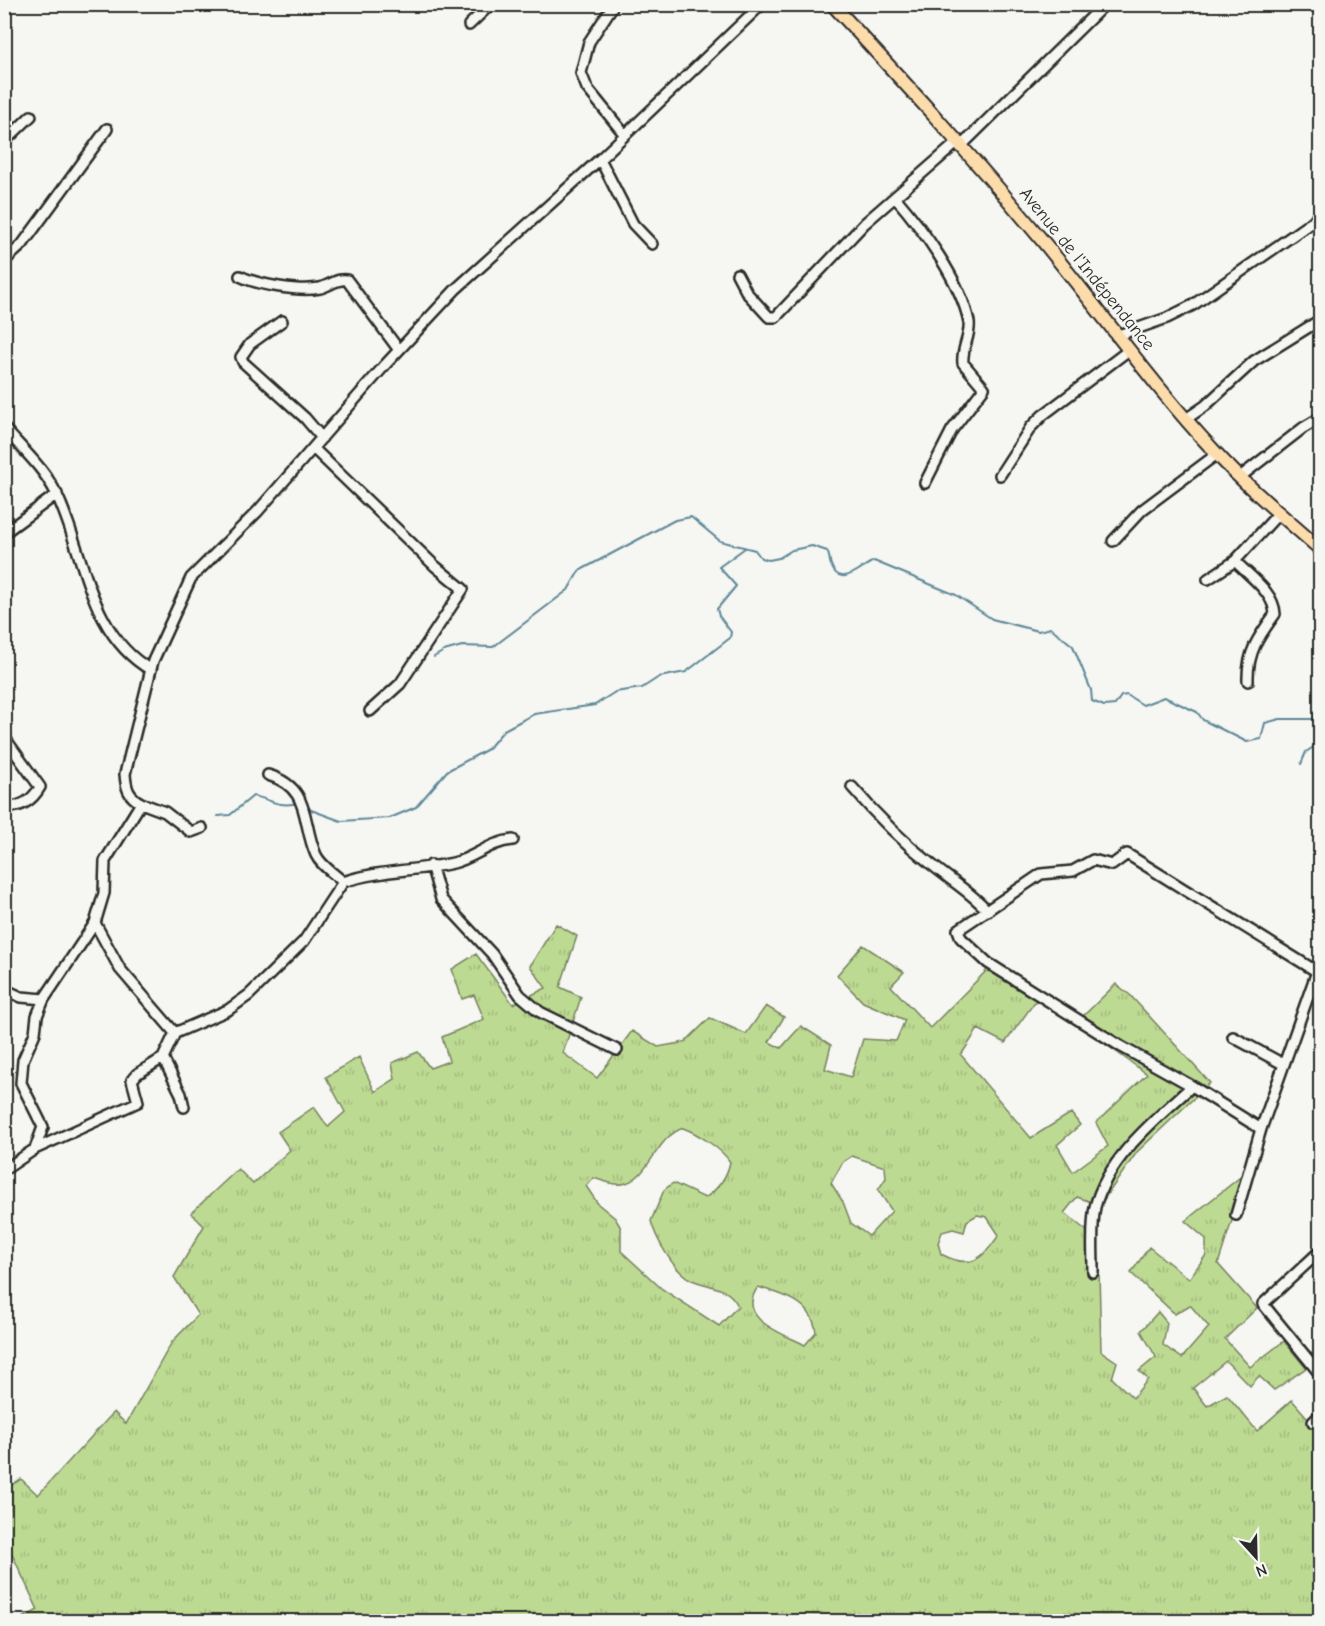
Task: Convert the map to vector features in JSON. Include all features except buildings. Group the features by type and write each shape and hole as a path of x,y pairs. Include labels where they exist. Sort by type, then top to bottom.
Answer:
{"main road":[{"name":"Avenue de l'Indépendance","path":"832,4 960,143 1042,240 1116,336 1217,454 1320,549"}],"street":[{"path":"469,25 491,4"},
{"path":"614,4 589,42 581,73 587,88 625,135"},
{"path":"202,828 191,832 165,812 130,797 125,774 151,670 191,578 258,511 399,350 456,289 600,159 762,4"},
{"path":"737,274 747,293 769,317 776,318 835,253 895,197 960,143 1105,4"},
{"path":"4,142 31,116"},
{"path":"4,261 22,245 107,129"},
{"path":"600,159 633,224 652,244"},
{"path":"895,197 922,230 952,281 968,321 969,332 963,363 984,388 952,430 925,483"},
{"path":"1116,336 1167,318 1193,305 1312,222 1320,214"},
{"path":"240,276 252,282 297,289 322,287 342,279 347,280 399,350"},
{"path":"1186,419 1205,406 1254,360 1320,320"},
{"path":"282,321 250,344 241,357 243,362 305,417 322,438"},
{"path":"1000,475 1037,421 1129,350"},
{"path":"1240,477 1320,418"},
{"path":"4,428 39,465 57,494 105,624 138,663 151,670"},
{"path":"314,448 435,566 463,589 400,684 370,711"},
{"path":"1113,541 1142,510 1217,454"},
{"path":"4,533 57,494"},
{"path":"1208,579 1235,561 1279,513"},
{"path":"1235,561 1271,597 1275,605 1275,614 1255,641 1248,662 1248,681"},
{"path":"4,737 40,787 34,799 15,808 4,807"},
{"path":"268,775 293,788 301,798 316,854 343,882"},
{"path":"852,787 880,820 929,863 977,899 988,911"},
{"path":"35,1149 43,1124 20,1077 22,1060 35,1033 37,1016 44,999 95,923 104,894 105,861 141,803"},
{"path":"4,1170 35,1149 138,1102 132,1080 142,1070 163,1058 175,1033 228,1010 249,995 304,941 343,882 383,872 464,860 498,842 513,840"},
{"path":"1236,1215 1261,1129 1318,967 1127,854 1112,866 1093,860 1073,871 1041,874 958,930 961,938 988,963 1120,1046 1192,1086 1261,1129"},
{"path":"431,865 441,899 492,954 520,995 540,1012 617,1050"},
{"path":"95,923 120,969 175,1033"},
{"path":"6,990 21,997 44,999"},
{"path":"1233,1037 1283,1064"},
{"path":"163,1058 181,1094 184,1107"},
{"path":"1093,1272 1096,1205 1116,1163 1135,1140 1192,1086"},
{"path":"1319,1255 1263,1304 1320,1374"}],"green space":[{"path":"556,924 577,936 560,987 581,997 563,1053 597,1078 632,1031 658,1047 685,1042 710,1018 746,1034 766,1006 784,1017 769,1042 781,1048 801,1026 831,1045 825,1069 851,1077 863,1039 896,1041 905,1020 863,1002 837,975 863,945 904,972 891,986 930,1028 996,961 1042,992 1005,1043 978,1029 961,1055 1031,1138 1071,1113 1080,1125 1057,1145 1073,1172 1108,1146 1096,1123 1147,1074 1076,1023 1116,984 1130,995 1210,1083 1137,1152 1100,1205 1077,1197 1064,1213 1087,1231 1087,1259 1099,1272 1101,1351 1117,1362 1112,1378 1133,1398 1148,1379 1139,1371 1156,1357 1141,1331 1158,1312 1167,1323 1163,1345 1182,1358 1209,1327 1190,1305 1175,1314 1131,1273 1149,1247 1189,1279 1206,1255 1206,1239 1185,1221 1248,1171 1218,1264 1257,1308 1225,1339 1250,1367 1284,1341 1306,1368 1274,1390 1259,1376 1250,1386 1226,1361 1193,1388 1207,1406 1227,1395 1257,1431 1292,1400 1320,1432 1320,1621 17,1621 38,1610 5,1539 5,1489 21,1479 38,1495 114,1412 126,1424 172,1342 198,1315 174,1277 204,1226 191,1213 238,1169 253,1184 290,1150 278,1132 314,1107 328,1127 345,1112 326,1077 359,1057 375,1092 395,1079 392,1063 418,1052 430,1068 449,1061 442,1037 484,1019 474,995 462,999 452,969 476,954 513,1004 546,988 530,966","holes":["683,1128 695,1134 709,1142 730,1162 721,1182 705,1198 673,1183 664,1190 651,1221 666,1253 677,1269 690,1279 717,1288 734,1299 738,1306 719,1326 662,1289 621,1251 621,1228 615,1218 598,1204 586,1186 593,1178 618,1184 634,1179 674,1133","852,1156 885,1167 886,1178 878,1190 892,1211 869,1236 851,1223 843,1202 831,1183 843,1162","977,1215 987,1217 999,1235 987,1251 975,1260 960,1261 941,1254 938,1243 942,1232 953,1229 964,1232 967,1221","758,1287 795,1301 809,1313 816,1332 805,1345 774,1330 757,1316 752,1308 752,1298"]}],"waterway":[{"path":"434,657 444,651 462,646 493,647 568,590 579,571 675,520 691,517 720,541 755,550 761,558 769,560 779,558 792,550 812,546 827,551 831,565 840,576 851,574 874,561 956,595 992,619 1038,631 1051,628 1073,646 1091,690 1092,701 1104,706 1115,705 1121,696 1127,695 1143,705 1164,697 1197,712 1203,720 1247,742 1261,739 1265,723 1280,719 1313,719"},
{"path":"307,805 311,810 341,821 390,818 416,807 447,771 488,749 504,730 534,714 595,705 615,692 642,688 659,677 686,672 730,638 731,632 719,616 717,609 736,586 719,567 745,548"},
{"path":"1301,764 1306,752 1315,746 1314,719 1316,709 1320,704"},
{"path":"218,816 230,815 253,796 279,804 299,803"}]}
